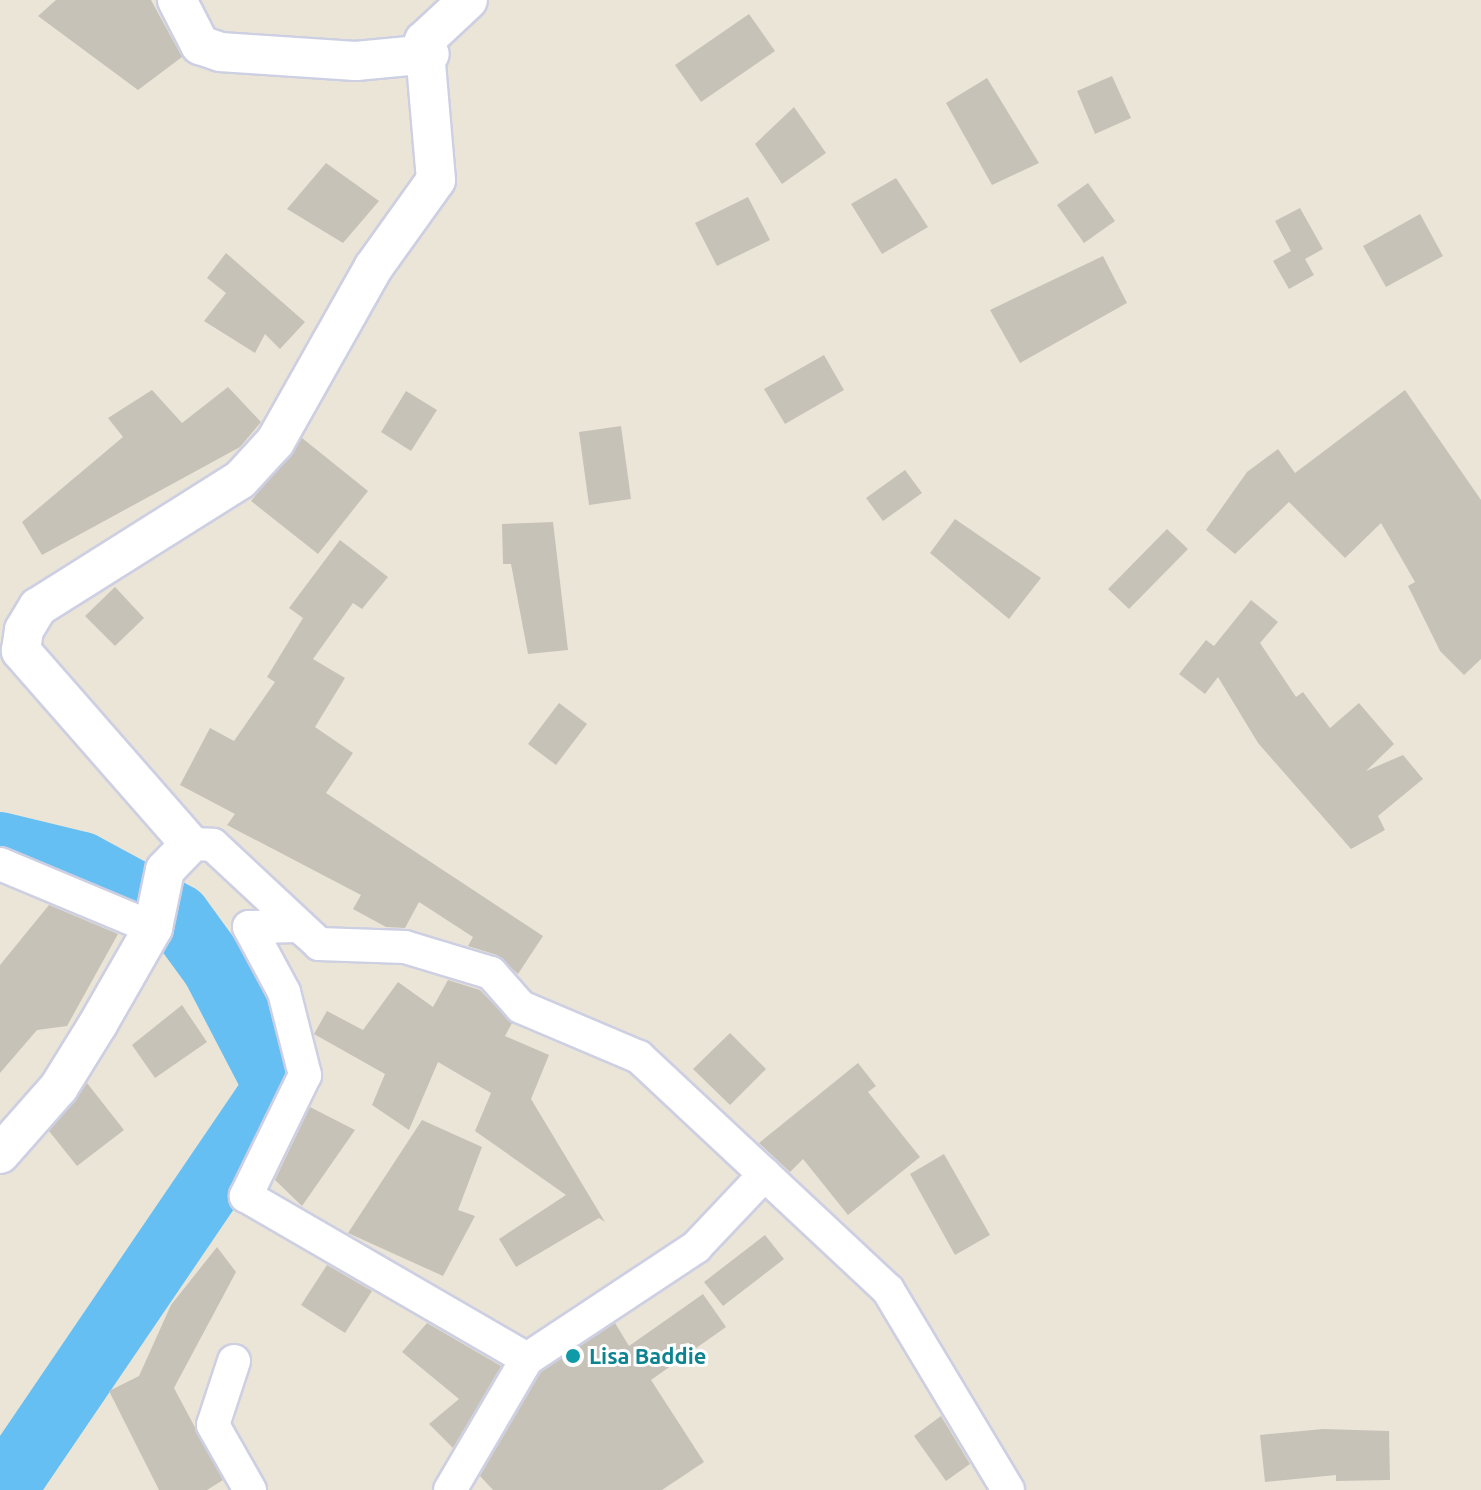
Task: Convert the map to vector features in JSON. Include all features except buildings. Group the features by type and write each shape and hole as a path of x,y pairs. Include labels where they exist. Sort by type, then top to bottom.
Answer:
{"street":[{"path":"177,0 200,45 220,52 356,61 430,54"},
{"path":"177,857 21,651 24,630 38,607 240,480 275,442 373,268 436,180 430,54 424,41 468,0"},
{"path":"177,857 213,845 319,944"},
{"path":"0,1154 59,1087 153,928 177,857"},
{"path":"0,864 153,928"},
{"path":"527,1359 246,1196 305,1075 284,992 249,927 299,926 319,944 405,947 491,973 521,1007 639,1057 888,1290 1008,1490"},
{"path":"450,1490 527,1359 696,1247 765,1174"},
{"path":"234,1361 213,1425 250,1490"}],"waterway":[{"path":"0,845 82,865 178,917 215,968 277,1087 3,1490"}],"place":[{"name":"Lisa Baddie","path":"573,1356"}]}
